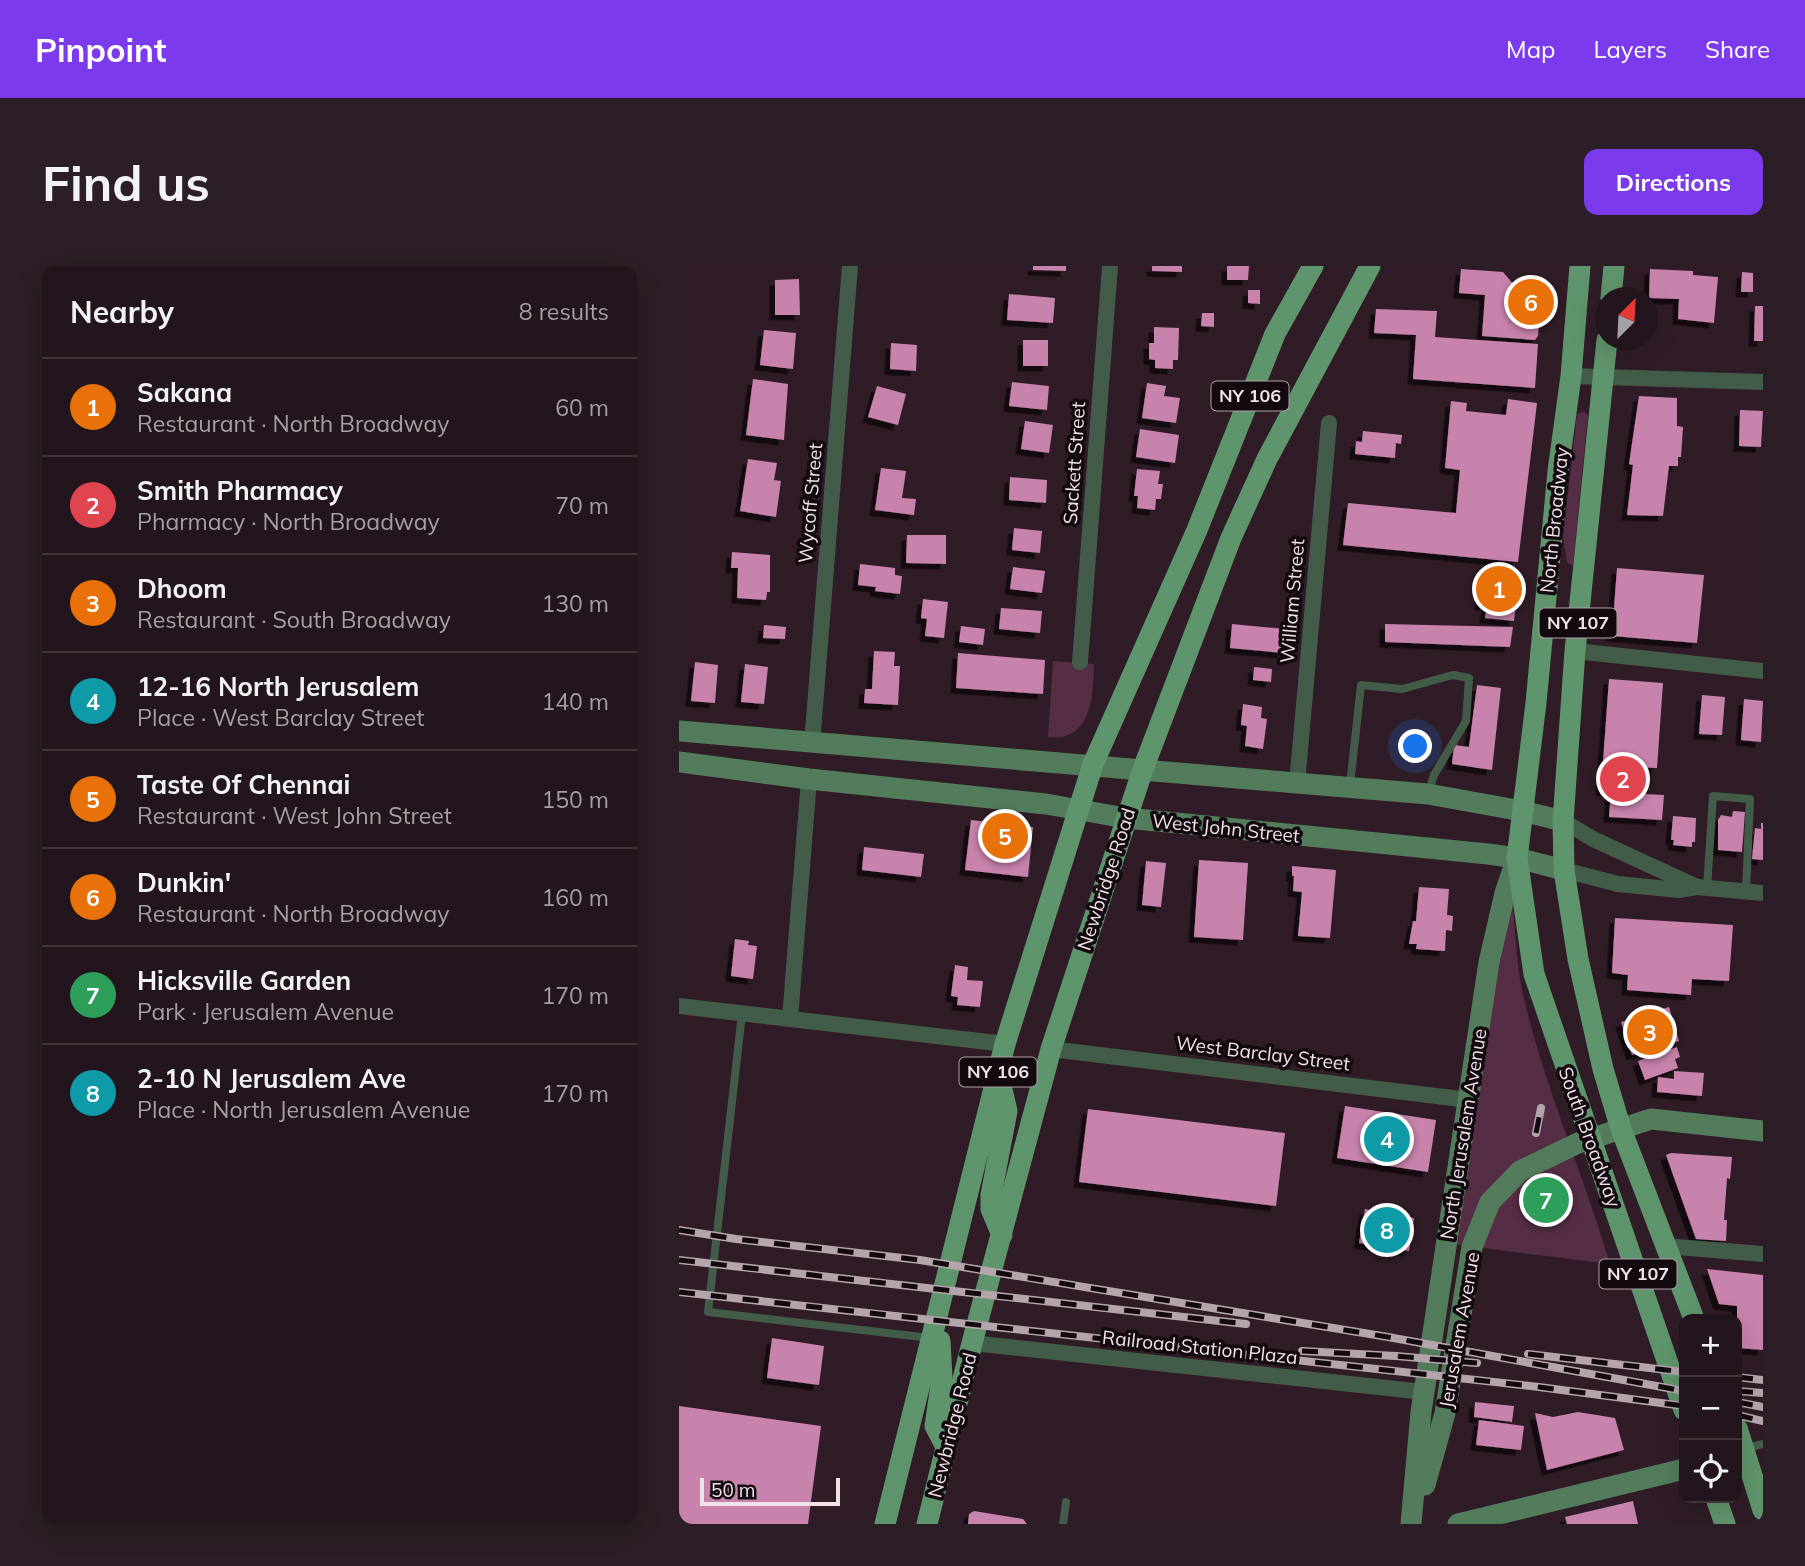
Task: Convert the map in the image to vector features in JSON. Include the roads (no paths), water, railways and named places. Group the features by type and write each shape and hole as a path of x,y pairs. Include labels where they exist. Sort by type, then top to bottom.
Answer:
{"main road":[{"name":"NY 106","path":"885,1524 1005,1044 1093,764 1197,530 1275,334 1313,266"},
{"name":"North Broadway","path":"1517,858 1536,703 1580,266"},
{"path":"1612,287 1614,266"},
{"name":"Newbridge Road","path":"927,1524 972,1343 1051,1049 1143,769 1231,538 1268,459 1365,271"},
{"name":"North Broadway","path":"1564,870 1563,821 1575,652 1606,350"},
{"path":"679,731 1428,794 1563,821"},
{"name":"West John Street","path":"679,762 809,779 955,793 1126,818 1517,858 1564,870"},
{"name":"North Jerusalem Avenue","path":"1423,1402 1489,962 1505,893 1517,858"},
{"name":"South Broadway","path":"1517,858 1534,974 1679,1395"},
{"name":"South Broadway","path":"1564,870 1577,959 1603,1069 1621,1129 1692,1314"},
{"path":"997,1074 1007,1111 991,1195 991,1209 1002,1235"},
{"name":"Jerusalem Avenue","path":"1412,1524 1445,1413 1472,1247 1490,1202 1520,1171 1592,1138 1651,1119 1763,1131"},
{"path":"933,1338 940,1341 942,1378 935,1426 946,1447"},
{"name":"Jerusalem Avenue","path":"1412,1524 1423,1402"},
{"path":"1747,1440 1763,1510"},
{"path":"1458,1524 1679,1470"},
{"path":"1718,1503 1725,1524"}],"street":[{"name":"Wycoff Street","path":"812,744 850,266"},
{"name":"Sackett Street","path":"1080,662 1110,266"},
{"path":"1570,376 1763,382"},
{"name":"William Street","path":"1297,783 1329,423"},
{"path":"1575,652 1763,671"},
{"path":"790,1019 809,779"},
{"path":"1563,821 1593,839 1702,887"},
{"path":"1564,870 1618,884 1679,890 1702,887 1763,893"},
{"path":"679,1006 1005,1044"},
{"name":"West Barclay Street","path":"1051,1049 1469,1100"},
{"path":"1665,1246 1763,1254"},
{"name":"Railroad Station Plaza","path":"972,1343 1423,1402"}],"lane":[{"path":"1350,788 1361,685 1402,689 1453,675 1469,678 1466,721 1434,775 1428,794"},
{"path":"1702,887 1713,796 1750,799 1746,891"},
{"path":"742,1014 708,1312 933,1338"},
{"path":"1063,1524 1066,1502"}],"railway":[{"path":"1536,1133 1541,1108"},
{"path":"679,1230 920,1260 1388,1337 1679,1390"},
{"path":"679,1260 1246,1324"},
{"path":"679,1292 1539,1387 1679,1405"},
{"path":"1302,1351 1477,1363"},
{"path":"1528,1354 1679,1371"},
{"path":"1742,1378 1763,1380"},
{"path":"1742,1391 1763,1393"},
{"path":"1742,1403 1763,1407"},
{"path":"1742,1416 1763,1421"}],"place":[{"name":"Dunkin'","path":"1531,302"},
{"name":"Sakana","path":"1499,589"},
{"name":"Smith Pharmacy","path":"1623,779"},
{"name":"Taste Of Chennai","path":"1005,836"},
{"name":"Dhoom","path":"1650,1032"},
{"name":"12-16 North Jerusalem","path":"1387,1139"},
{"name":"Hicksville Garden","path":"1546,1200"},
{"name":"2-10 N Jerusalem Ave","path":"1387,1230"}]}
